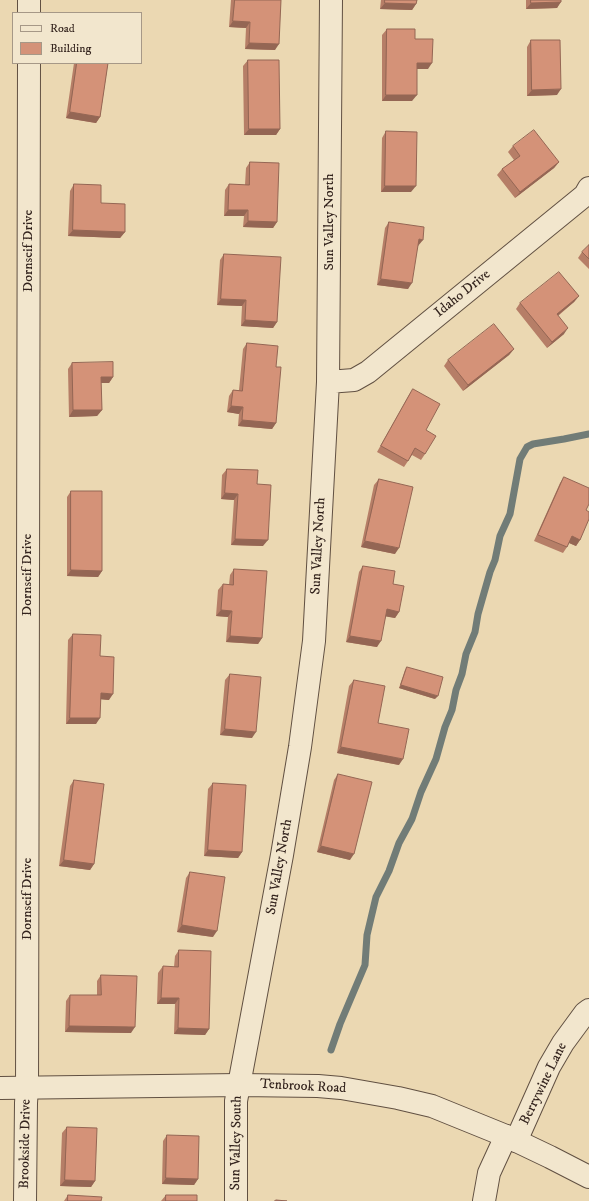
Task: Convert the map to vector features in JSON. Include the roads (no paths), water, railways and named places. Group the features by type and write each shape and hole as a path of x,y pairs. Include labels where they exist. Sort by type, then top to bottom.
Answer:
{"street":[{"path":"29,12 30,0"},
{"name":"Sun Valley North","path":"239,1085 282,855 300,747 314,641 328,382 331,0"},
{"name":"Dornseif Drive","path":"27,1088 29,64"},
{"name":"Idaho Drive","path":"328,382 354,380 368,372 579,200 589,188"},
{"name":"Berrywine Lane","path":"484,1201 490,1174 511,1139 563,1043 589,1010"},
{"name":"Tenbrook Road","path":"0,1088 239,1085 318,1086 363,1091 432,1106 511,1139 589,1177"},
{"name":"Sun Valley South","path":"236,1201 236,1107 239,1085"},
{"name":"Brookside Drive","path":"24,1201 27,1088"}],"waterway":[{"path":"331,1050 340,1024 365,965 367,935 376,897 389,871 399,843 412,819 421,792 436,759 445,727 452,710 466,654 475,632 478,614 495,560 500,536 510,514 520,459 527,447 533,444 589,434"}]}
